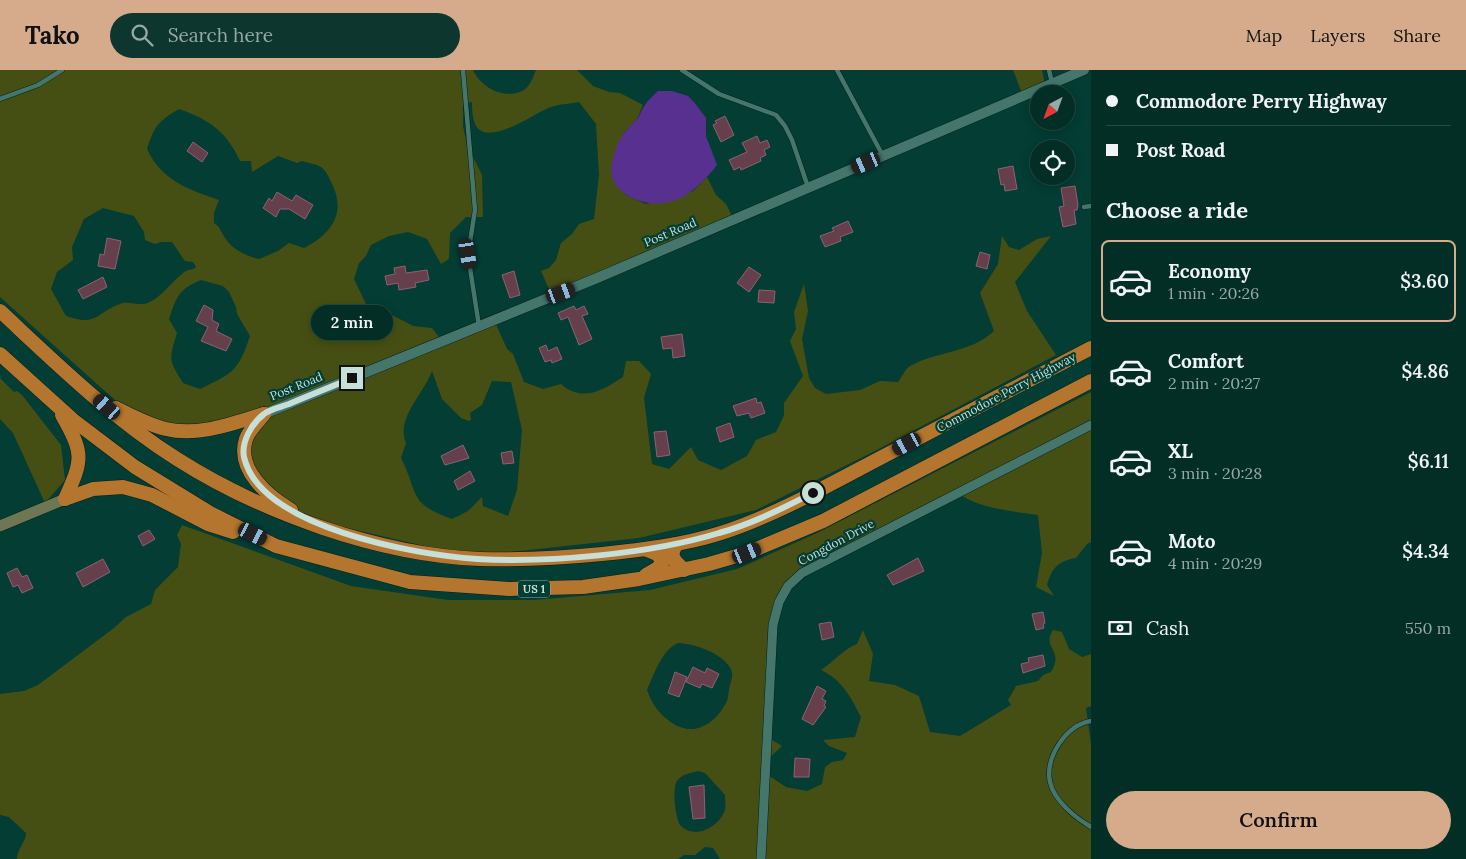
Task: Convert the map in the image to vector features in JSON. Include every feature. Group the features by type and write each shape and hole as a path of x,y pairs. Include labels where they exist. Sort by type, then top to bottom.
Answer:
{"highway":[{"name":"Commodore Perry Highway","path":"0,311 120,419 176,458 212,480 288,516 337,532 396,547 477,559 546,560 643,549 719,534 788,506 1091,348"},
{"name":"US 1","path":"0,354 58,408 135,467 210,513 276,546 393,579 425,584 539,589 583,587 639,579 684,570 747,553 804,531 1091,381"},
{"path":"93,396 116,409 166,429 216,428 264,414"},
{"path":"58,408 72,432 79,456 78,470 65,499"},
{"path":"243,453 246,437 264,414"},
{"path":"216,428 234,433 240,440 249,471 255,480 280,503 337,532"},
{"path":"65,499 88,490 123,487 152,496 208,524 276,546"},
{"path":"676,544 672,554 675,561 684,570"},
{"path":"639,579 662,564 661,557 643,549"}],"main road":[{"path":"0,526 65,499"}],"street":[{"name":"Post Road","path":"264,414 597,278 1084,70"},
{"name":"Congdon Drive","path":"761,859 772,625 779,602 788,586 802,573 850,547 1091,425"}],"lane":[{"path":"0,100 38,85 62,70"},
{"path":"463,70 475,210 468,254 479,326"},
{"path":"682,70 719,94 776,115 785,126 792,140 808,188"},
{"path":"838,70 883,156"},
{"path":"1049,70 1052,84"},
{"path":"1084,208 1091,206"},
{"path":"1091,721 1077,726 1061,739 1050,772 1050,783 1057,796 1070,811 1091,827"}],"green space":[{"path":"0,70 473,70 476,76 492,90 513,94 526,88 536,70 577,70 593,86 609,92 620,93 643,105 637,119 623,134 613,180 626,195 646,204 693,191 707,177 716,195 726,204 733,218 552,296 541,271 549,268 556,260 561,243 572,234 579,224 594,219 599,175 596,124 579,102 548,108 508,128 487,133 479,129 474,121 472,102 463,104 463,126 467,145 482,175 483,217 466,217 450,233 449,259 441,264 427,239 408,232 389,236 371,245 366,256 359,263 354,279 367,306 392,315 413,326 432,328 442,341 495,322 507,349 513,354 524,382 543,389 561,384 577,393 585,394 600,390 623,377 626,361 639,361 651,374 644,398 652,464 669,469 691,447 698,460 721,470 747,456 756,440 776,432 784,415 784,403 803,376 790,341 796,329 794,312 804,284 808,311 802,339 809,378 815,388 826,394 860,390 880,381 898,382 910,366 931,357 975,344 994,331 980,293 998,264 1002,236 1009,247 1019,250 1037,239 1051,236 1015,282 1027,311 1056,355 873,452 756,510 639,538 493,554 433,548 343,527 286,507 243,459 259,419 214,430 136,419 0,297","holes":["179,109 208,122 223,134 240,161 251,161 252,172 278,156 297,163 302,161 321,167 328,176 337,196 338,206 336,215 328,230 304,248 289,243 278,251 259,259 236,249 228,242 220,228 214,223 214,213 219,200 197,192 168,176 160,169 147,149 158,125","103,208 134,216 144,232 145,240 155,244 172,242 185,261 193,262 196,267 187,270 161,295 150,302 144,304 123,303 91,319 84,320 66,316 51,289 57,272 73,260 72,247 84,219","201,280 223,286 229,292 237,314 250,336 242,357 233,370 200,389 183,383 171,359 177,333 169,319 179,295 187,287","432,371 442,399 461,418 469,421 471,420 470,413 482,405 492,381 511,382 522,430 517,490 508,516 483,506 482,497 468,511 452,519 428,508 416,496 401,458 406,443 404,425 412,406"]},
{"path":"1013,70 1042,70 1045,85 1030,85 1030,92 1023,96"},
{"path":"0,378 14,392 17,391 22,395 61,445 65,480 45,503 13,433 0,419"},
{"path":"1091,392 1091,542 1087,544 1076,558 1060,563 1051,574 1047,585 1054,596 1036,587 1042,553 1038,515 987,506 959,494 799,575 777,604 767,737 782,746 765,762 765,773 786,787 807,791 822,784 825,767 832,762 843,760 847,753 829,746 823,740 855,737 861,717 840,684 829,674 821,670 857,644 863,630 873,654 869,681 895,685 919,696 930,732 960,736 1011,705 1008,700 1016,686 1038,681 1043,675 1051,672 1056,658 1051,646 1050,636 1053,630 1062,632 1069,649 1082,657 1091,654 1091,706 1086,708 1091,744 1091,859 720,859 713,848 705,847 695,855 684,855 678,859 17,859 26,833 9,817 0,815 0,694 24,691 38,685 126,617 151,604 155,590 178,567 181,544 177,535 182,525 351,586 448,600 534,600 650,590 737,569 817,533","holes":["678,643 692,645 713,653 725,661 732,673 728,699 721,711 709,723 696,729 680,727 668,720 656,708 647,690 663,657 672,646","698,771 705,773 725,795 725,810 718,822 706,830 693,832 687,830 679,823 674,797 677,781 686,774"]}],"shaded area":[{"path":"658,91 672,91 688,96 694,102 706,118 706,136 717,165 690,192 670,202 658,204 632,198 618,188 614,183 612,175 612,162 622,136 638,118 648,101"}],"building":[{"path":"725,116 734,135 721,142 713,125 717,123 715,121"},
{"path":"757,136 760,143 767,140 770,147 764,150 766,155 760,158 761,161 741,170 740,167 734,170 729,160 747,152 742,143"},
{"path":"193,142 208,153 202,162 187,151"},
{"path":"1013,166 1017,189 1005,191 1004,184 1001,185 998,169"},
{"path":"1075,186 1078,205 1077,210 1074,210 1076,224 1063,227 1059,207 1064,206 1061,188"},
{"path":"277,192 292,201 296,195 313,205 305,219 289,209 280,209 276,217 263,208 269,198 272,201"},
{"path":"848,221 853,232 840,237 841,241 825,247 820,236 834,231 832,228"},
{"path":"107,238 121,241 115,269 98,266 100,254 104,255"},
{"path":"980,252 990,255 987,269 976,266"},
{"path":"405,266 406,273 427,270 429,280 415,283 416,287 399,290 398,283 387,285 385,276 395,274 394,268"},
{"path":"749,267 761,275 749,292 737,283"},
{"path":"514,271 520,295 510,298 502,275"},
{"path":"103,277 107,287 83,299 78,290"},
{"path":"759,290 775,291 774,303 758,302"},
{"path":"204,305 213,310 212,320 219,324 216,331 232,339 226,351 201,341 208,327 196,321"},
{"path":"574,306 576,310 584,306 588,314 582,316 592,339 579,345 568,317 561,320 558,313"},
{"path":"682,334 685,356 673,358 672,348 663,349 661,337"},
{"path":"546,345 548,351 557,347 562,359 552,363 551,360 545,362 539,348"},
{"path":"756,398 757,403 761,402 765,413 751,418 749,413 737,416 733,406"},
{"path":"730,423 734,437 720,442 716,428"},
{"path":"666,431 670,455 657,457 654,432"},
{"path":"463,445 469,458 445,465 441,456"},
{"path":"512,451 514,463 503,464 501,453"},
{"path":"470,471 475,481 458,490 454,481"},
{"path":"149,530 155,539 143,546 138,536"},
{"path":"918,558 924,571 893,585 887,575"},
{"path":"103,559 110,572 83,587 76,573"},
{"path":"17,568 22,577 27,575 33,588 22,593 18,585 13,587 7,573"},
{"path":"1043,612 1044,628 1036,630 1032,614"},
{"path":"831,622 834,637 822,640 819,624"},
{"path":"1043,655 1045,666 1023,673 1021,664 1029,662 1028,658"},
{"path":"693,667 705,673 707,668 719,674 712,688 702,684 700,688 686,682"},
{"path":"675,672 687,677 679,697 668,693"},
{"path":"817,686 826,691 822,699 826,701 824,706 826,707 813,725 802,719"},
{"path":"795,758 810,759 809,777 794,777"},
{"path":"704,785 705,818 693,819 689,787"}],"route":[{"path":"352,378 264,414 246,437 243,453 245,461 255,480 268,493 298,514 337,532 396,547 477,559 546,560 624,552 676,544 719,534 788,506 813,493"}]}
